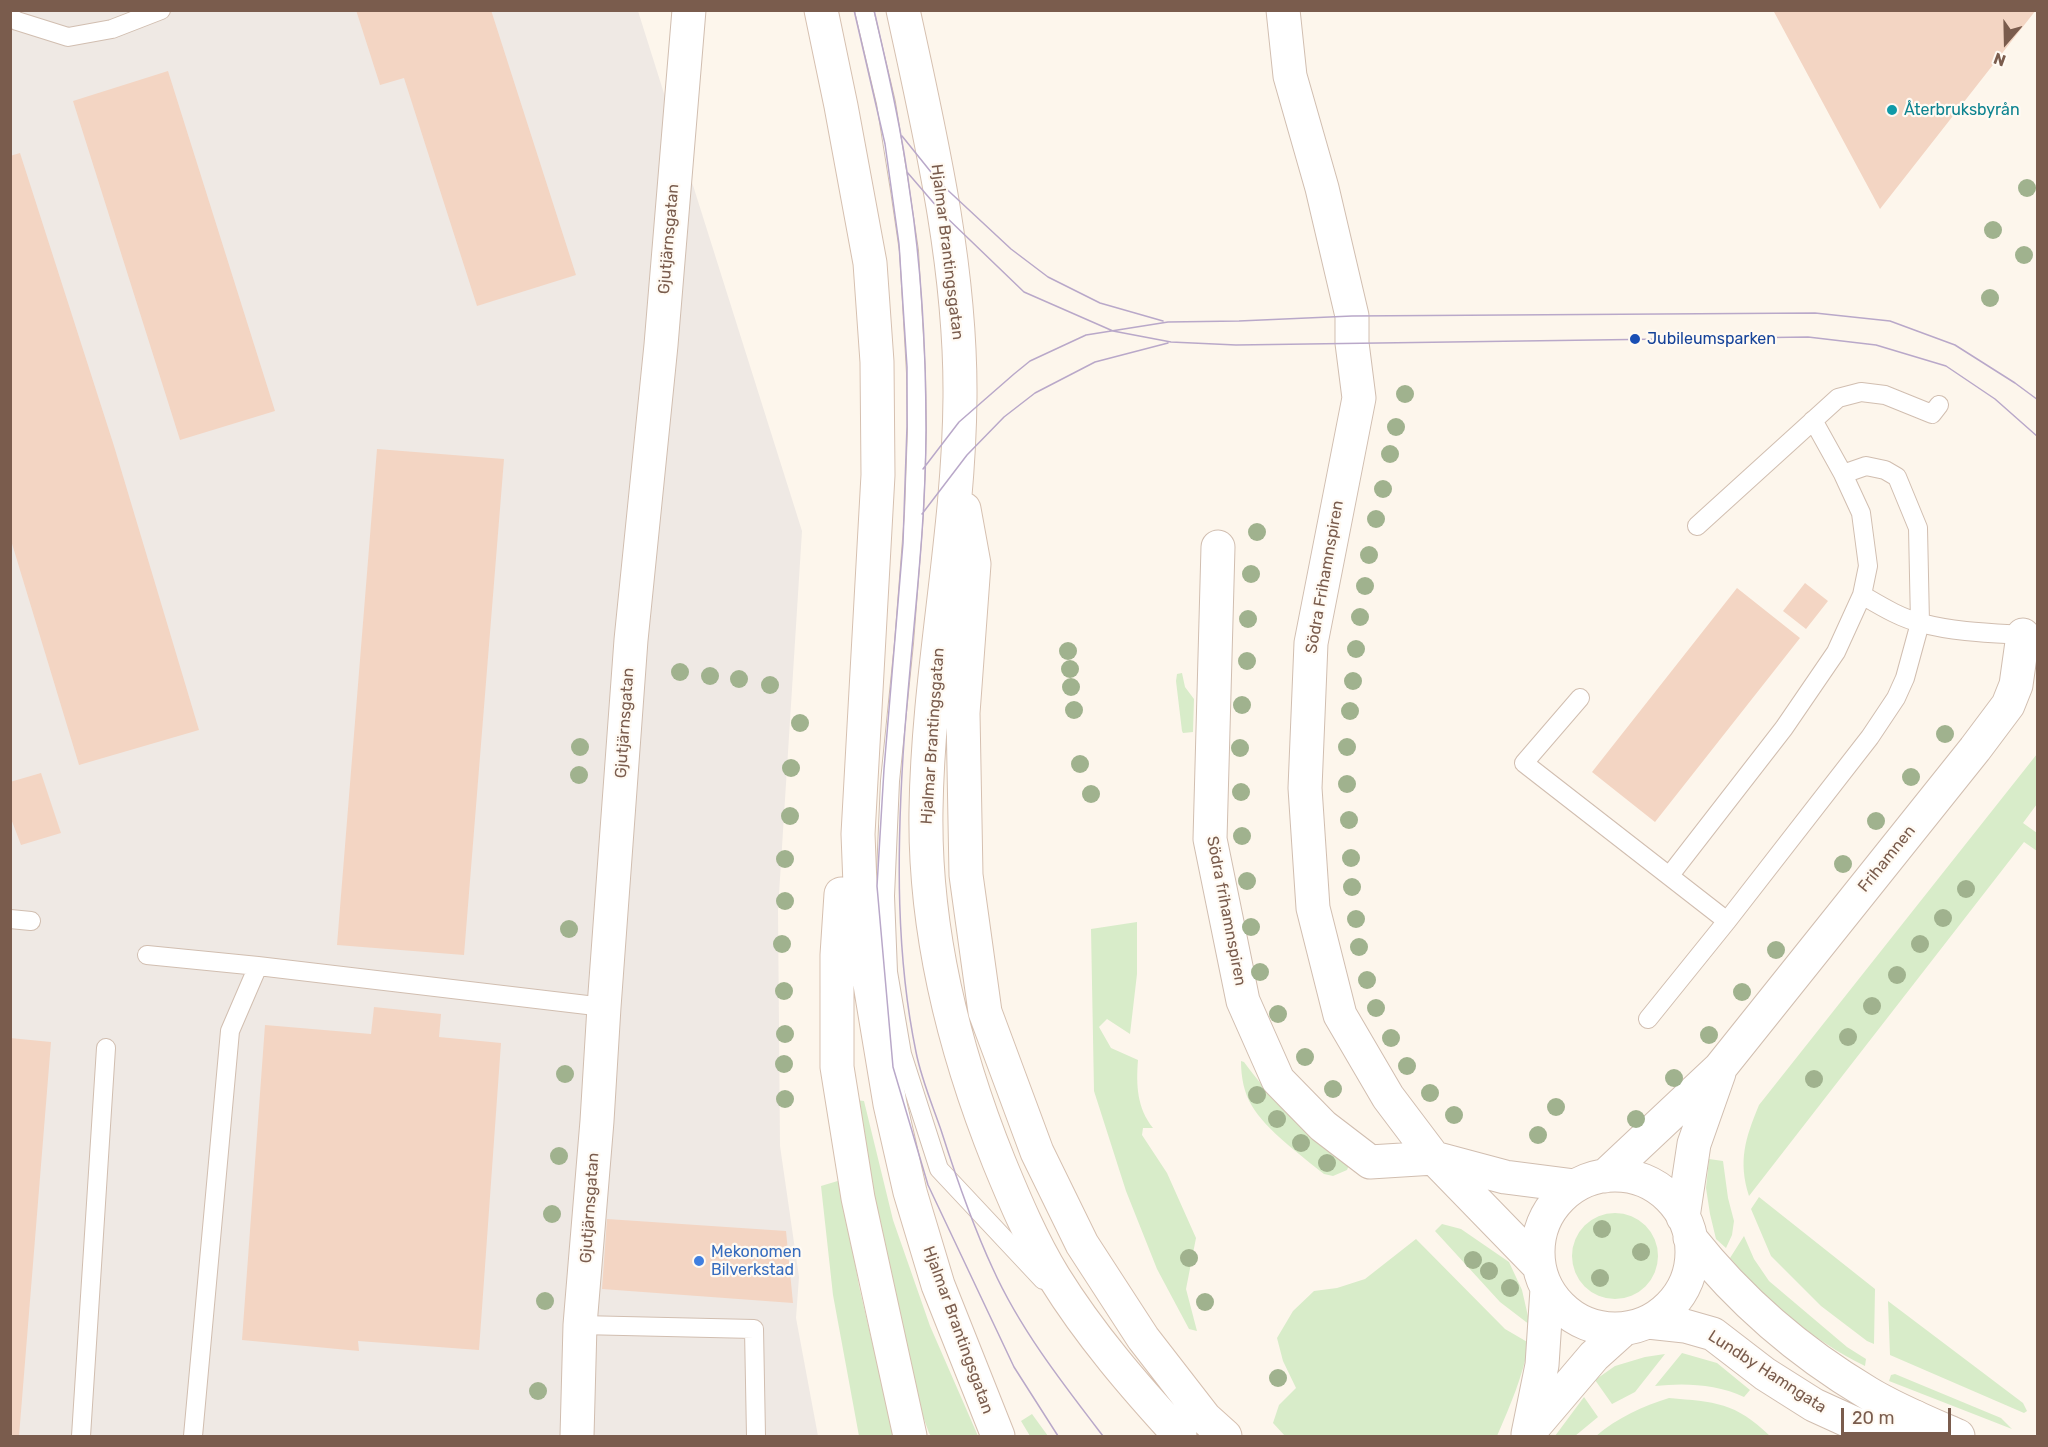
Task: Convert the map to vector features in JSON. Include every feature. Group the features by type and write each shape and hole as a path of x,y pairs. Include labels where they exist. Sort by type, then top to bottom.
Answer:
{"street":[{"name":"Gjutjärnsgatan","path":"577,1437 580,1325 597,1121 631,640 661,345 689,10"},
{"name":"Hjalmar Brantingsgatan","path":"821,10 870,263 877,362 878,475 858,834 861,936 890,1104 910,1192 938,1285 998,1437"},
{"name":"Hjalmar Brantingsgatan","path":"903,10 934,154 958,322 960,397 957,473 931,728 926,811 929,891 937,955 948,1011 978,1110 1020,1213 1053,1275 1093,1334 1180,1437"},
{"name":"Södra Frihamnspiren","path":"1283,10 1290,76 1322,188 1352,316 1352,343 1359,398 1311,643 1305,788 1313,908 1340,1015 1389,1097 1434,1158"},
{"path":"957,473 974,564 963,713 966,875 985,1012 1037,1152 1082,1244 1143,1338 1205,1418 1225,1437"},
{"name":"Södra frihamnspiren","path":"1218,547 1210,839 1243,1001 1278,1080 1323,1126 1370,1162 1434,1158 1505,1177 1575,1186"},
{"name":"Frihamnen","path":"1605,1176 1720,1068 2008,705 2016,685 2023,635"},
{"path":"858,834 841,893 837,955 837,1067 858,1198 910,1437"},
{"name":"Frihamnen","path":"1687,1228 1694,1144 1720,1068"},
{"path":"1434,1158 1543,1277 1561,1307 1579,1321 1601,1328 1636,1325"},
{"path":"1527,1435 1542,1365 1543,1277 1538,1243 1544,1221 1557,1201 1575,1186 1605,1176 1629,1177 1651,1184 1670,1198 1716,1271 1756,1311 1816,1360 1869,1394 1909,1430 1958,1437"},
{"path":"1527,1435 1594,1356 1636,1325 1665,1311 1684,1287 1691,1268 1687,1228"},
{"name":"Lundby Hamngata","path":"1636,1325 1685,1326 1713,1334 1765,1374 1814,1405 1882,1437"},
{"path":"1814,1405 1825,1437"}],"lane":[{"path":"10,17 68,37 112,29 161,10"},
{"path":"864,10 886,103 909,251 916,373 914,514 890,781 885,896 888,972 902,1054 939,1169 1093,1334"},
{"path":"1697,526 1838,398 1861,392 1885,395 1932,414 1939,405"},
{"path":"1670,875 1784,728 1836,652 1862,595 1868,566 1861,513 1843,474 1813,420"},
{"path":"1648,1019 1870,737 1896,698 1905,678 1920,623 1918,528 1897,477 1885,470 1866,466 1843,474"},
{"path":"1862,595 1884,608 1920,623 1966,631 2023,635"},
{"path":"1580,698 1524,763 1727,921"},
{"path":"858,834 890,781"},
{"path":"10,919 31,921"},
{"path":"147,955 604,1007"},
{"path":"193,1437 230,1031 258,966"},
{"path":"81,1437 105,1048"},
{"path":"580,1325 754,1329 756,1437"}],"shaded area":[{"path":"10,11 638,11 802,531 778,910 780,1146 799,1277 796,1318 818,1436 11,1436"}],"green space":[{"path":"1182,673 1185,687 1194,699 1193,732 1183,733 1182,731 1176,681 1177,674"},
{"path":"2037,754 2037,804 2023,823 2037,833 2037,851 2024,842 1749,1196 1744,1172 1745,1150 1759,1105"},
{"path":"1137,922 1137,974 1130,1034 1107,1019 1099,1027 1111,1048 1138,1060 1139,1096 1144,1112 1153,1128 1143,1128 1142,1135 1167,1173 1196,1238 1186,1289 1197,1331 1189,1329 1157,1269 1126,1191 1094,1091 1091,929"},
{"path":"1241,1061 1292,1118 1349,1165 1347,1170 1333,1176 1324,1174 1266,1124 1247,1096 1242,1079"},
{"path":"856,1100 864,1101 893,1220 930,1326 978,1436 931,1436 929,1433 910,1380 897,1323"},
{"path":"1709,1159 1723,1161 1734,1221 1732,1235 1726,1248 1716,1239 1710,1214 1706,1188"},
{"path":"841,1180 859,1286 894,1436 859,1436 833,1295 821,1186"},
{"path":"1759,1197 1875,1289 1874,1344 1821,1306 1771,1256 1751,1209"},
{"path":"1615,1213 1632,1216 1646,1225 1655,1239 1658,1256 1655,1273 1646,1287 1632,1296 1615,1299 1598,1296 1584,1287 1575,1273 1572,1256 1575,1239 1584,1225 1598,1216"},
{"path":"1442,1224 1461,1229 1509,1262 1522,1290 1530,1325 1500,1302 1435,1231"},
{"path":"1744,1236 1754,1259 1769,1281 1847,1347 1866,1359 1865,1366 1827,1344 1792,1319 1775,1305 1730,1258"},
{"path":"1416,1239 1505,1329 1529,1343 1520,1379 1497,1436 1285,1436 1273,1423 1279,1405 1296,1388 1283,1361 1277,1338 1293,1311 1314,1291 1337,1288 1365,1279"},
{"path":"1888,1301 2023,1403 2027,1411 2024,1413 1890,1355"},
{"path":"1682,1353 1717,1363 1750,1390 1744,1397 1722,1389 1700,1386 1655,1386"},
{"path":"1665,1354 1635,1392 1612,1404 1595,1380 1615,1366"},
{"path":"1895,1374 2001,1418 2012,1429 1889,1381 1891,1375"},
{"path":"1584,1397 1598,1417 1575,1436 1555,1436"},
{"path":"1669,1398 1712,1403 1735,1410 1770,1436 1596,1436 1631,1413"},
{"path":"1032,1414 1048,1436 1030,1436 1021,1421"}],"building":[{"path":"356,10 491,10 576,275 477,306 404,78 380,85"},
{"name":"Återbruksbyrån","path":"1773,10 2036,10 1880,209"},
{"path":"168,71 275,411 180,440 73,101"},
{"path":"20,153 114,446 199,730 79,765 10,537 10,156"},
{"path":"377,449 504,459 464,955 337,945"},
{"path":"1805,583 1828,601 1806,629 1783,611"},
{"path":"1737,588 1800,638 1655,822 1592,772"},
{"path":"41,773 61,833 21,845 10,816 10,782"},
{"path":"374,1007 441,1014 439,1037 501,1043 479,1350 358,1341 359,1351 242,1340 265,1025 371,1034"},
{"path":"10,1038 51,1042 19,1436 10,1436"},
{"path":"607,1219 786,1231 793,1303 602,1289"}],"tram line":[{"path":"854,10 885,144 899,244 907,367 903,543 884,769 877,886 893,1067 928,1185 1014,1367 1058,1436"},
{"path":"874,10 907,170 920,281 925,371 926,430 923,512 903,756 899,867 902,942 909,1015 924,1081 965,1200 993,1269 1029,1334 1103,1436"},
{"path":"902,136 939,182 1011,249 1048,277 1100,303 1163,321"},
{"path":"907,172 944,215 1024,292 1113,331 1171,342 1236,345 1808,337 1876,345 1946,366 1995,399 2038,437"},
{"path":"923,469 959,422 1030,361 1086,335 1168,322 1352,316 1815,313 1890,321 1955,345 2038,400"},
{"path":"922,514 967,455 1004,417 1035,393 1095,362 1168,343"}],"place":[{"name":"Återbruksbyrån","path":"1892,110"},
{"name":"Jubileumsparken","path":"1635,339"},
{"name":"Mekonomen Bilverkstad","path":"699,1261"}]}
